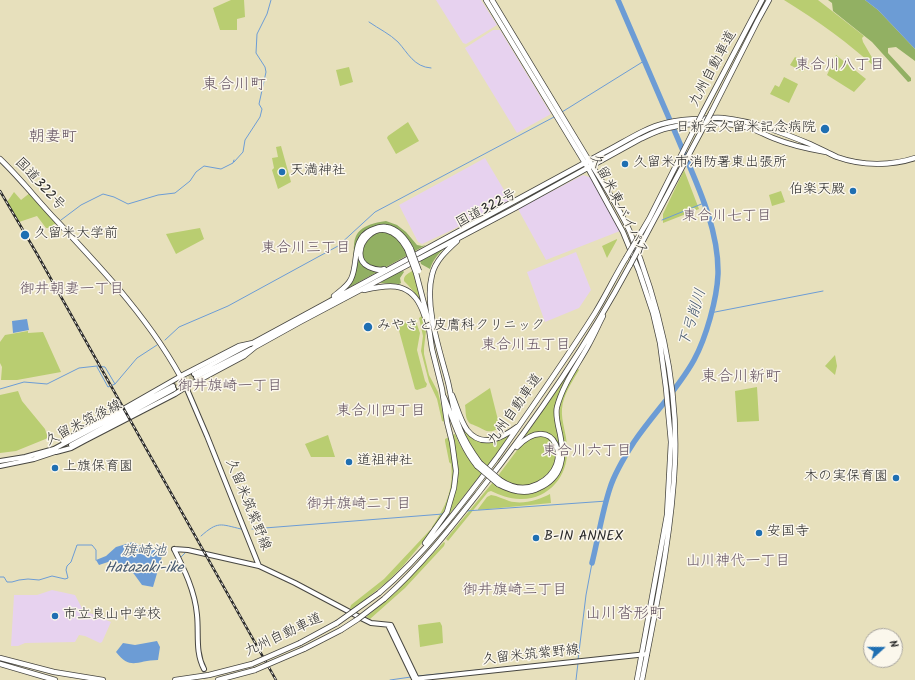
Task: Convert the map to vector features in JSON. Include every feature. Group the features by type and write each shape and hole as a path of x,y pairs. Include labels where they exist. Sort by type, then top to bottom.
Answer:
{"highway":[{"name":"久留米東バイパス","path":"486,0 559,114"},
{"name":"久留米東バイパス","path":"492,0 629,231 652,294 665,344 671,381 675,427 675,460 671,516 668,542 644,655 637,680"},
{"name":"九州自動車道","path":"175,680 209,675 252,664 300,643 337,623 385,588 443,527 480,480 521,423 595,312 648,218 762,0"},
{"name":"九州自動車道","path":"218,680 255,670 304,649 341,630 358,619 384,599 403,581 427,556 464,512 544,406 622,279 711,113 769,0"},
{"name":"国道322号","path":"0,159 90,257 136,311 163,345 186,387 244,356 254,345 326,302 641,133 668,125 723,118 750,123 805,142 839,158 870,164 886,164 915,158"},
{"name":"国道322号","path":"181,376 239,346 254,345 357,292 668,125"},
{"name":"久留米東バイパス","path":"591,167 623,232 639,271 653,313 660,343 668,408 671,442 667,515 644,655 642,680"},
{"path":"326,302 350,282 353,276 357,246 360,240 368,231 377,227 387,227 399,233 408,243 436,332"},
{"path":"396,265 380,271 367,266 361,257 360,250 369,234 380,230 390,231 402,240 409,249"},
{"path":"469,232 456,242 438,262 433,273 429,293 452,407 460,429 478,464"},
{"path":"418,272 432,349 442,389 456,431 466,450 478,464 499,482 513,490 533,491 550,482 558,472 562,457 562,445 557,411 560,398 566,382 588,346 622,279"},
{"path":"357,292 391,285 400,287 409,292 421,306 430,333"},
{"path":"449,387 464,425 467,430 476,437 485,440 497,439 504,436 521,423"},
{"path":"385,588 439,525 447,512 452,496 456,471 442,389"},
{"path":"499,482 520,488 532,487 540,483 550,475 555,468 558,449 555,442 549,436 536,434 526,439 508,455"},
{"path":"0,658 54,672 103,680"},
{"path":"0,664 55,680"}],"main road":[{"path":"195,376 254,345"},
{"path":"33,455 58,444 111,416 181,376"},
{"path":"56,452 71,448 186,387"},
{"name":"久留米筑紫野線","path":"186,387 259,566 363,619 372,623 389,625 416,679 644,655"},
{"name":"久留米筑後線","path":"0,461 33,455 61,445 173,388 56,452 34,459 0,466"},
{"path":"204,669 199,658 197,614 192,592 185,571 174,549 188,550 259,566"}],"shaded area":[{"path":"436,0 481,0 497,25 466,44 463,43"},
{"path":"493,30 500,30 551,114 517,133 465,48"},
{"path":"485,158 510,200 422,244 418,242 399,205"},
{"path":"583,175 592,178 620,231 546,260 518,209"},
{"path":"576,252 591,290 579,308 545,322 527,272"},
{"name":"市立良山中学校","path":"52,590 75,595 83,610 111,622 102,642 100,643 85,636 79,635 75,642 25,643 18,646 11,646 14,595 37,595"}],"green space":[{"path":"231,0 244,0 245,17 237,19 237,30 220,30 213,8"},
{"path":"784,0 818,0 864,36 862,38 863,42 878,70 833,33"},
{"path":"828,0 865,0 878,10 915,49 915,61 896,47 888,48 888,53 911,78 911,81 908,82 872,42 833,11 832,3"},
{"path":"836,55 866,79 854,92 827,75"},
{"path":"795,57 807,64 803,72 790,65"},
{"path":"349,67 353,82 340,86 336,70"},
{"path":"784,77 798,84 789,103 770,94 775,85 779,87"},
{"path":"408,122 419,141 396,154 387,138"},
{"path":"281,146 291,182 278,189 272,170 274,168 272,158 278,157 276,147"},
{"path":"684,170 699,209 663,223 663,214"},
{"path":"781,191 785,202 772,206 769,195"},
{"path":"14,192 21,200 31,192 58,222 49,228 46,228 37,216 19,222 7,202"},
{"path":"386,221 397,225 406,232 417,245 426,245 328,299 347,283 352,273 356,236 361,230 370,225"},
{"path":"200,228 204,239 176,254 166,234"},
{"path":"617,240 607,258 602,246"},
{"path":"447,246 437,256 430,269 421,264 420,260"},
{"path":"414,270 426,316 422,305 412,289 404,281 405,276"},
{"path":"404,272 400,278 401,283 380,283 395,273"},
{"path":"422,316 426,331 424,354 429,375 438,392 445,422 442,421 437,399 429,382 421,351 423,336 419,318"},
{"path":"415,319 420,333 417,350 427,384 426,387 417,390 415,389 398,327 401,324"},
{"path":"28,331 28,333 43,332 61,372 17,380 1,380 2,367 0,363 0,342 5,335"},
{"path":"835,355 837,366 835,375 825,366"},
{"path":"577,367 579,370 568,389 562,409 567,443 567,458 560,477 555,484 548,491 530,498 512,498 491,491 488,492 448,541 446,539 493,482 515,492 526,493 546,487 554,480 560,470 565,452 559,424 560,407 566,389"},
{"path":"568,374 559,392 556,403 560,447 553,437 544,432 539,432 523,439"},
{"path":"757,387 759,421 737,422 735,391"},
{"path":"490,388 500,428 493,431 485,430 471,424 466,418 465,405"},
{"path":"18,391 22,401 45,429 48,438 16,451 0,453 0,395"},
{"path":"465,430 473,438 495,441 510,435 487,467 469,445 463,431"},
{"path":"455,434 466,455 482,473 444,521 453,499 455,489 456,469 452,435"},
{"path":"328,435 335,457 311,457 305,444"},
{"path":"544,436 553,443 556,452 556,461 551,470 544,477 535,483 525,486 514,485 497,477 521,445 533,437"},
{"path":"449,437 454,474 453,484 447,505 433,529 432,527 445,505 450,489 452,473 445,441 445,439"},
{"path":"550,494 551,503 478,510 487,497 491,495 509,501 525,502"},
{"path":"430,530 432,531 403,566 387,582 352,610 350,608 351,605 384,579"},
{"path":"444,542 444,546 405,588 370,619 366,617 396,592"},
{"path":"440,622 442,626 443,643 420,647 418,625"}],"water":[{"path":"865,0 915,0 915,49 878,10"},
{"path":"27,319 29,330 13,333 12,321"},
{"name":"旗崎池 Hatazaki-ike","path":"133,542 139,545 150,545 163,553 153,587 142,585 134,574 114,560 99,565 96,560 106,556 116,547"},
{"path":"157,641 160,647 158,660 130,663 121,658 116,652 123,643 135,645"}],"waterway":[{"path":"234,162 243,152 245,140 260,117 262,109 259,104 266,72 265,67 256,53 257,34 267,14 271,0"},
{"name":"下弓削川","path":"592,563 605,506 615,476 634,442 681,381 694,360 703,341 710,318 716,295 718,274 715,239 705,204 618,0"},
{"path":"369,22 395,39 412,59 420,65 431,68"},
{"path":"562,112 644,61"},
{"path":"165,340 179,327 228,306 338,246 375,212 554,117"},
{"path":"61,220 81,205 103,194 114,197 128,204 158,195 175,193 190,181 196,172 204,166 221,169 233,163 234,160"},
{"path":"662,220 704,203"},
{"path":"710,313 823,291"},
{"path":"0,389 24,382 47,384 79,368 97,366 105,367 115,384 137,358 157,345"},
{"path":"97,367 108,387 115,384"},
{"path":"466,511 607,501"},
{"path":"252,529 443,514"},
{"path":"201,536 211,528 220,525 241,529"},
{"path":"0,577 4,577 7,582 28,579 39,580 52,576 65,579 68,578 66,570 67,566 71,562 77,545 92,545 96,550 96,560"},
{"path":"181,557 185,553"},
{"path":"578,660 586,595 592,563"},
{"path":"576,680 578,663"},
{"path":"418,676 509,667"},
{"path":"390,680 411,677"}],"tunnel":[{"path":"173,386 194,374"},
{"path":"174,389 196,377"},
{"path":"204,669 206,680"}],"railway":[{"path":"0,191 37,254 276,680"}],"place":[{"name":"日新会久留米記念病院","path":"825,129"},
{"name":"久留米市消防署東出張所","path":"625,164"},
{"name":"天満神社","path":"282,172"},
{"name":"伯楽天殿","path":"853,191"},
{"name":"久留米大学前","path":"25,235"},
{"name":"みやさと皮膚科クリニック","path":"368,327"},
{"name":"道祖神社","path":"349,462"},
{"name":"上旗保育園","path":"55,468"},
{"name":"木の実保育園","path":"896,478"},
{"name":"安国寺","path":"759,533"},
{"name":"B-IN ANNEX","path":"536,538"},
{"name":"市立良山中学校","path":"55,616"}],"district":[{"name":"東合川八丁目","path":"840,66"},
{"name":"東合川町","path":"234,86"},
{"name":"朝妻町","path":"53,138"},
{"name":"東合川七丁目","path":"727,217"},
{"name":"東合川三丁目","path":"306,249"},
{"name":"御井朝妻一丁目","path":"72,290"},
{"name":"東合川五丁目","path":"526,346"},
{"name":"東合川新町","path":"741,378"},
{"name":"御井旗崎一丁目","path":"230,387"},
{"name":"東合川四丁目","path":"381,412"},
{"name":"東合川六丁目","path":"587,452"},
{"name":"御井旗崎二丁目","path":"359,505"},
{"name":"山川神代一丁目","path":"738,562"},
{"name":"御井旗崎三丁目","path":"515,591"},
{"name":"山川沓形町","path":"625,615"}]}
